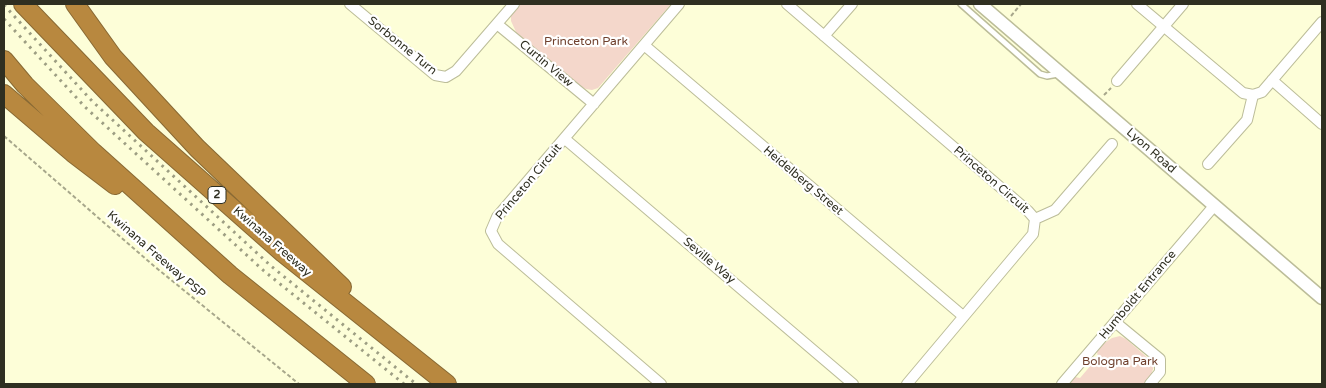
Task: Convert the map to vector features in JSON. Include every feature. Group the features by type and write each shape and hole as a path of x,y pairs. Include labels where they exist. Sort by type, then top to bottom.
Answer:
{"highway":[{"name":"Kwinana Freeway","path":"23,4 146,132 283,253 447,384"},
{"name":"2","path":"74,4 113,57 197,148 427,368"},
{"path":"4,60 25,85 93,152 230,275"},
{"path":"4,94 73,153 366,384"}],"street":[{"name":"Sorbonne Turn","path":"350,4 435,75 446,77 456,71 514,4"},
{"name":"Princeton Circuit","path":"661,384 498,244 491,230 497,217 679,4"},
{"name":"Princeton Circuit","path":"787,4 1028,211 1034,219 1033,234 907,384"},
{"path":"824,36 852,4"},
{"name":"Lyon Road","path":"980,4 1322,298"},
{"path":"1137,4 1243,93 1253,95 1262,92 1322,22"},
{"path":"1117,81 1183,4"},
{"name":"Curtin View","path":"497,24 594,104"},
{"name":"Heidelberg Street","path":"644,45 963,316"},
{"path":"1272,80 1322,124"},
{"path":"1208,164 1247,120 1253,95"},
{"name":"Seville Way","path":"565,139 854,384"},
{"path":"1034,219 1055,210 1112,144"},
{"name":"Humboldt Entrance","path":"1062,384 1214,206"},
{"path":"1115,322 1160,359 1160,372 1150,384"}],"lane":[{"path":"960,4 1040,74 1047,76 1062,74"}],"path":[{"path":"1011,16 1022,4"},
{"name":"Kwinana Freeway PSP","path":"4,136 161,271 299,384"}],"green space":[{"name":"Princeton Park","path":"521,4 671,4 598,88 592,90 580,86 517,34 511,21 511,15"},
{"name":"Bologna Park","path":"1120,336 1149,359 1154,366 1151,375 1143,384 1068,384 1075,377 1080,378 1098,357 1097,352 1103,344 1112,338"}],"railway":[{"path":"4,5 92,101 271,266 416,384"},
{"path":"4,19 85,107 264,271 404,384"}]}
